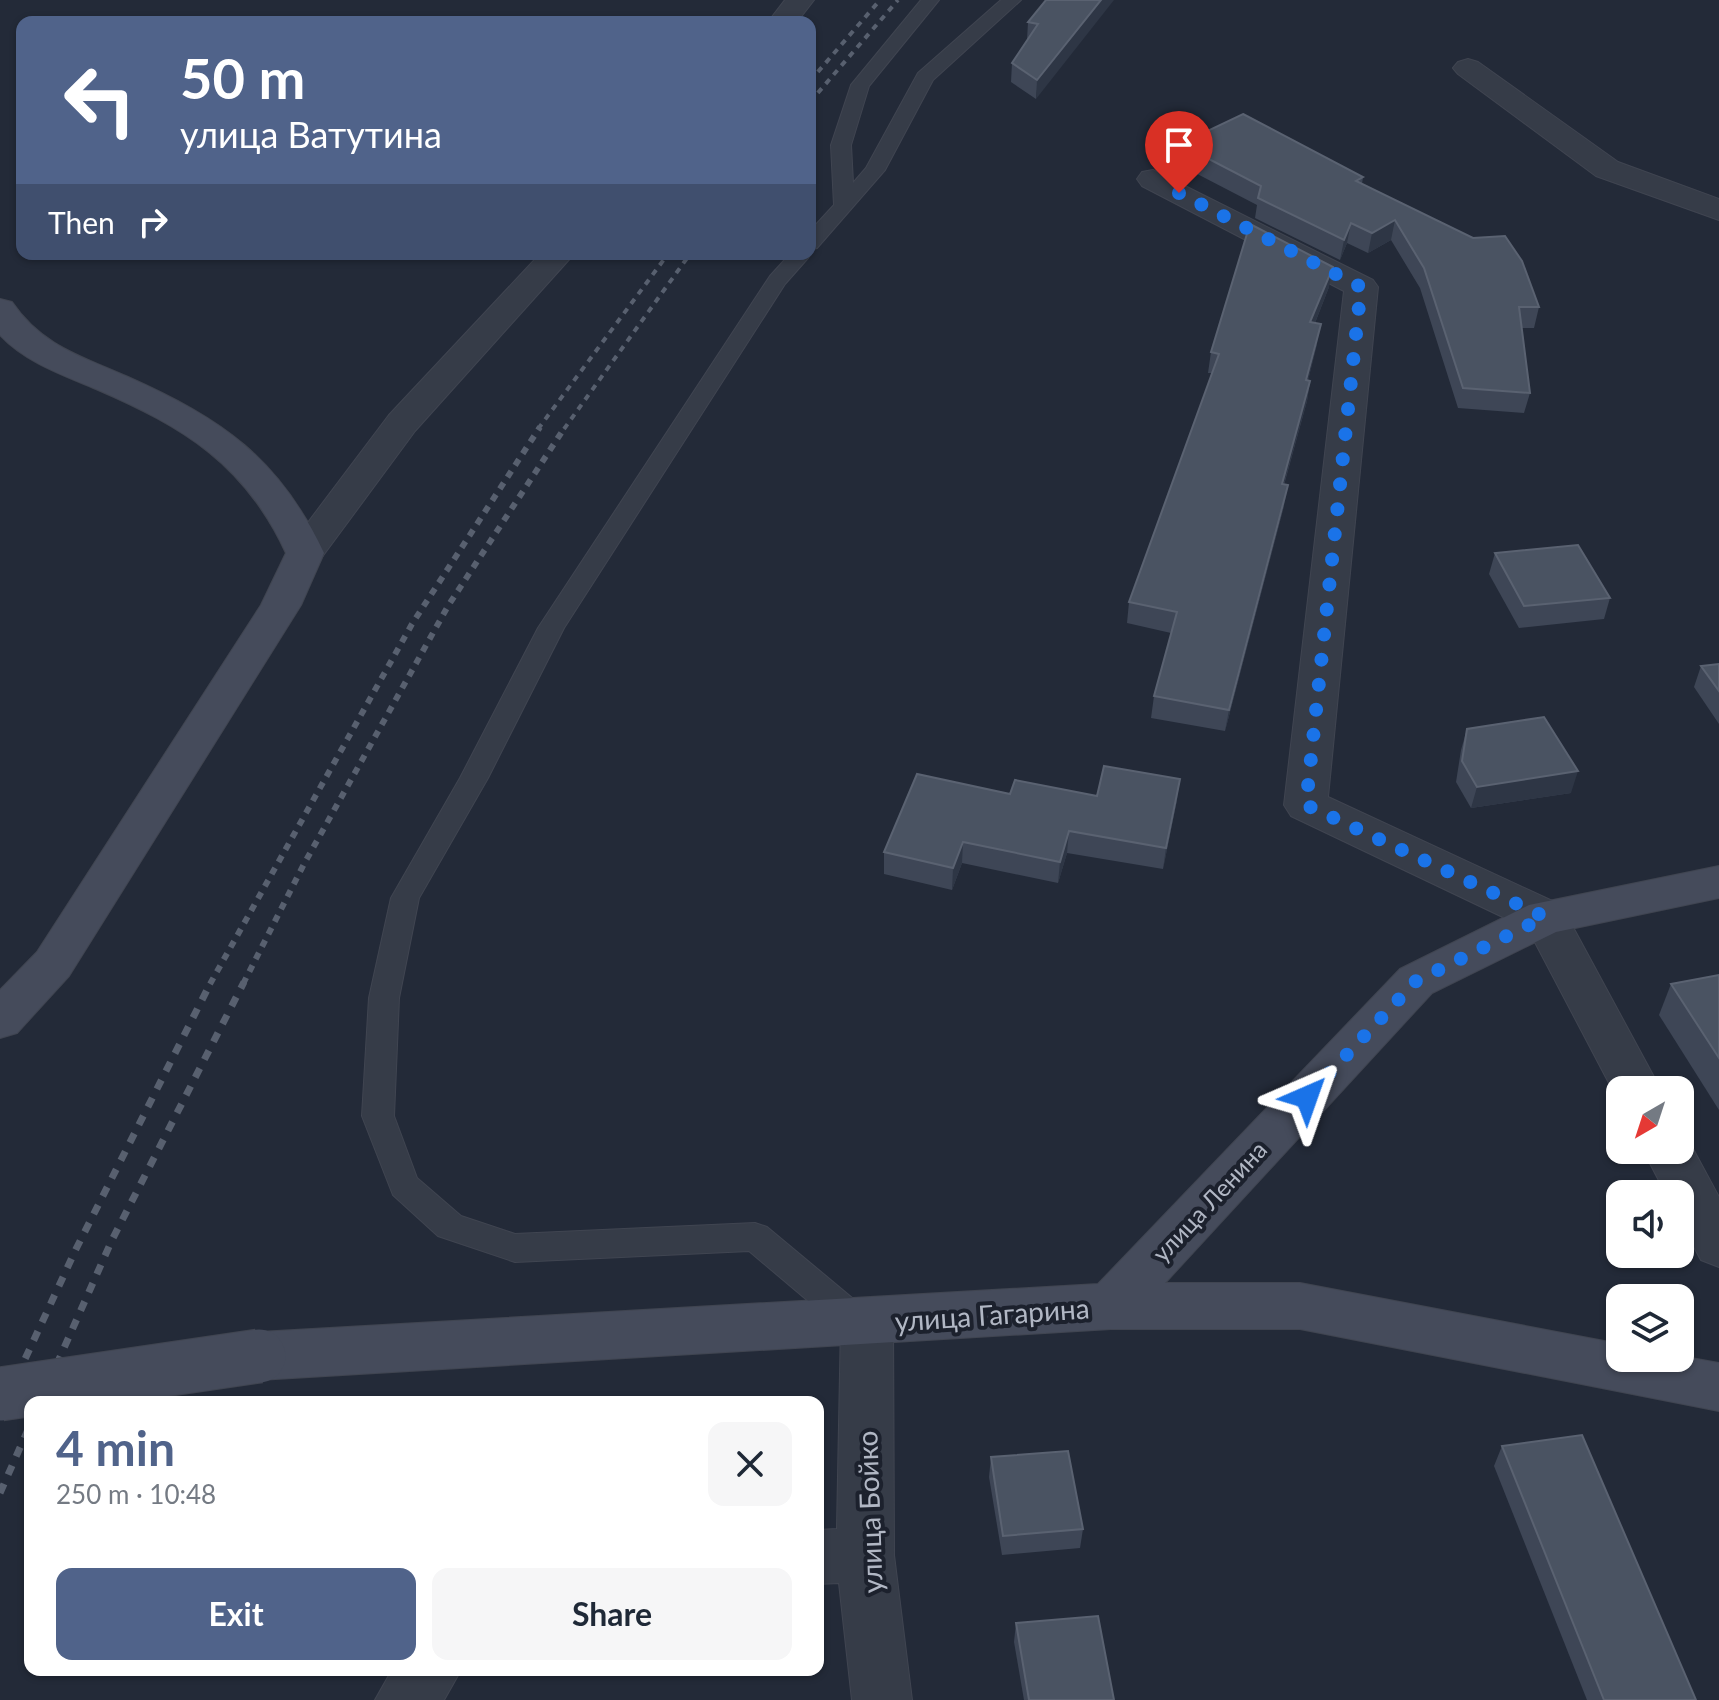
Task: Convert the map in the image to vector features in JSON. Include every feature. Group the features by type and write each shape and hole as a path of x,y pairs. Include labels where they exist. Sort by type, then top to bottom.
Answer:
{"street":[{"path":"787,16 800,0"},
{"path":"1468,68 1607,169 1719,210"},
{"path":"1153,179 1361,287 1306,805 1545,917 1630,1076"},
{"path":"0,1020 53,964 281,605 305,553 402,423 552,260"},
{"path":"0,309 4,322 53,358 127,389 249,465 287,515 305,553"},
{"name":"улица Ленина","path":"1111,1306 1416,981 1545,917 1719,882"},
{"path":"1676,1164 1719,1245"},
{"name":"улица Гагарина","path":"0,1394 259,1356 1111,1306 1300,1306 1719,1387"},
{"name":"улица Бойко","path":"862,1322 842,1556 882,1700"},
{"path":"405,1700 426,1676"}],"lane":[{"path":"844,208 841,145 860,85 930,0"},
{"path":"816,238 875,170 925,77 1012,0"},
{"path":"795,260 777,280 551,628 474,778 405,898 384,998 378,1116 404,1186 450,1226 515,1248 755,1237 862,1322"}],"building":[{"path":"1046,0 1101,0 1037,80 1012,63 1038,24 1028,22"},
{"path":"1243,114 1363,177 1356,181 1473,238 1505,236 1522,261 1539,307 1519,307 1530,393 1463,388 1424,268 1395,220 1372,233 1351,223 1344,240 1258,198 1261,186 1180,144"},
{"path":"1250,224 1333,267 1310,322 1321,324 1306,380 1310,381 1282,484 1288,485 1229,710 1154,696 1177,612 1129,602 1219,354 1211,352"},
{"path":"1578,545 1610,598 1524,606 1495,553"},
{"path":"1719,664 1719,691 1701,666"},
{"path":"1544,717 1578,771 1477,787 1462,761 1467,729"},
{"path":"1104,766 1180,779 1166,848 1069,831 1060,862 963,842 953,868 884,852 917,774 1010,794 1015,780 1097,796"},
{"path":"1719,975 1719,1058 1671,984"},
{"path":"1582,1435 1696,1700 1604,1700 1502,1446"},
{"path":"1068,1451 1083,1529 1003,1536 991,1457"},
{"path":"1098,1616 1114,1700 1029,1700 1016,1623"}],"railway":[{"path":"816,74 880,0"},
{"path":"816,95 898,0"},
{"path":"538,429 664,260"},
{"path":"564,429 686,260"},
{"path":"210,984 412,624 540,427"},
{"path":"243,984 304,864 448,606 565,427"},
{"path":"0,1413 76,1249 211,982"},
{"path":"43,1396 112,1240 244,982"},
{"path":"0,1493 24,1439"}],"route":[{"path":"1179,193 1361,287 1306,805 1545,917 1416,981 1307,1097"}]}
